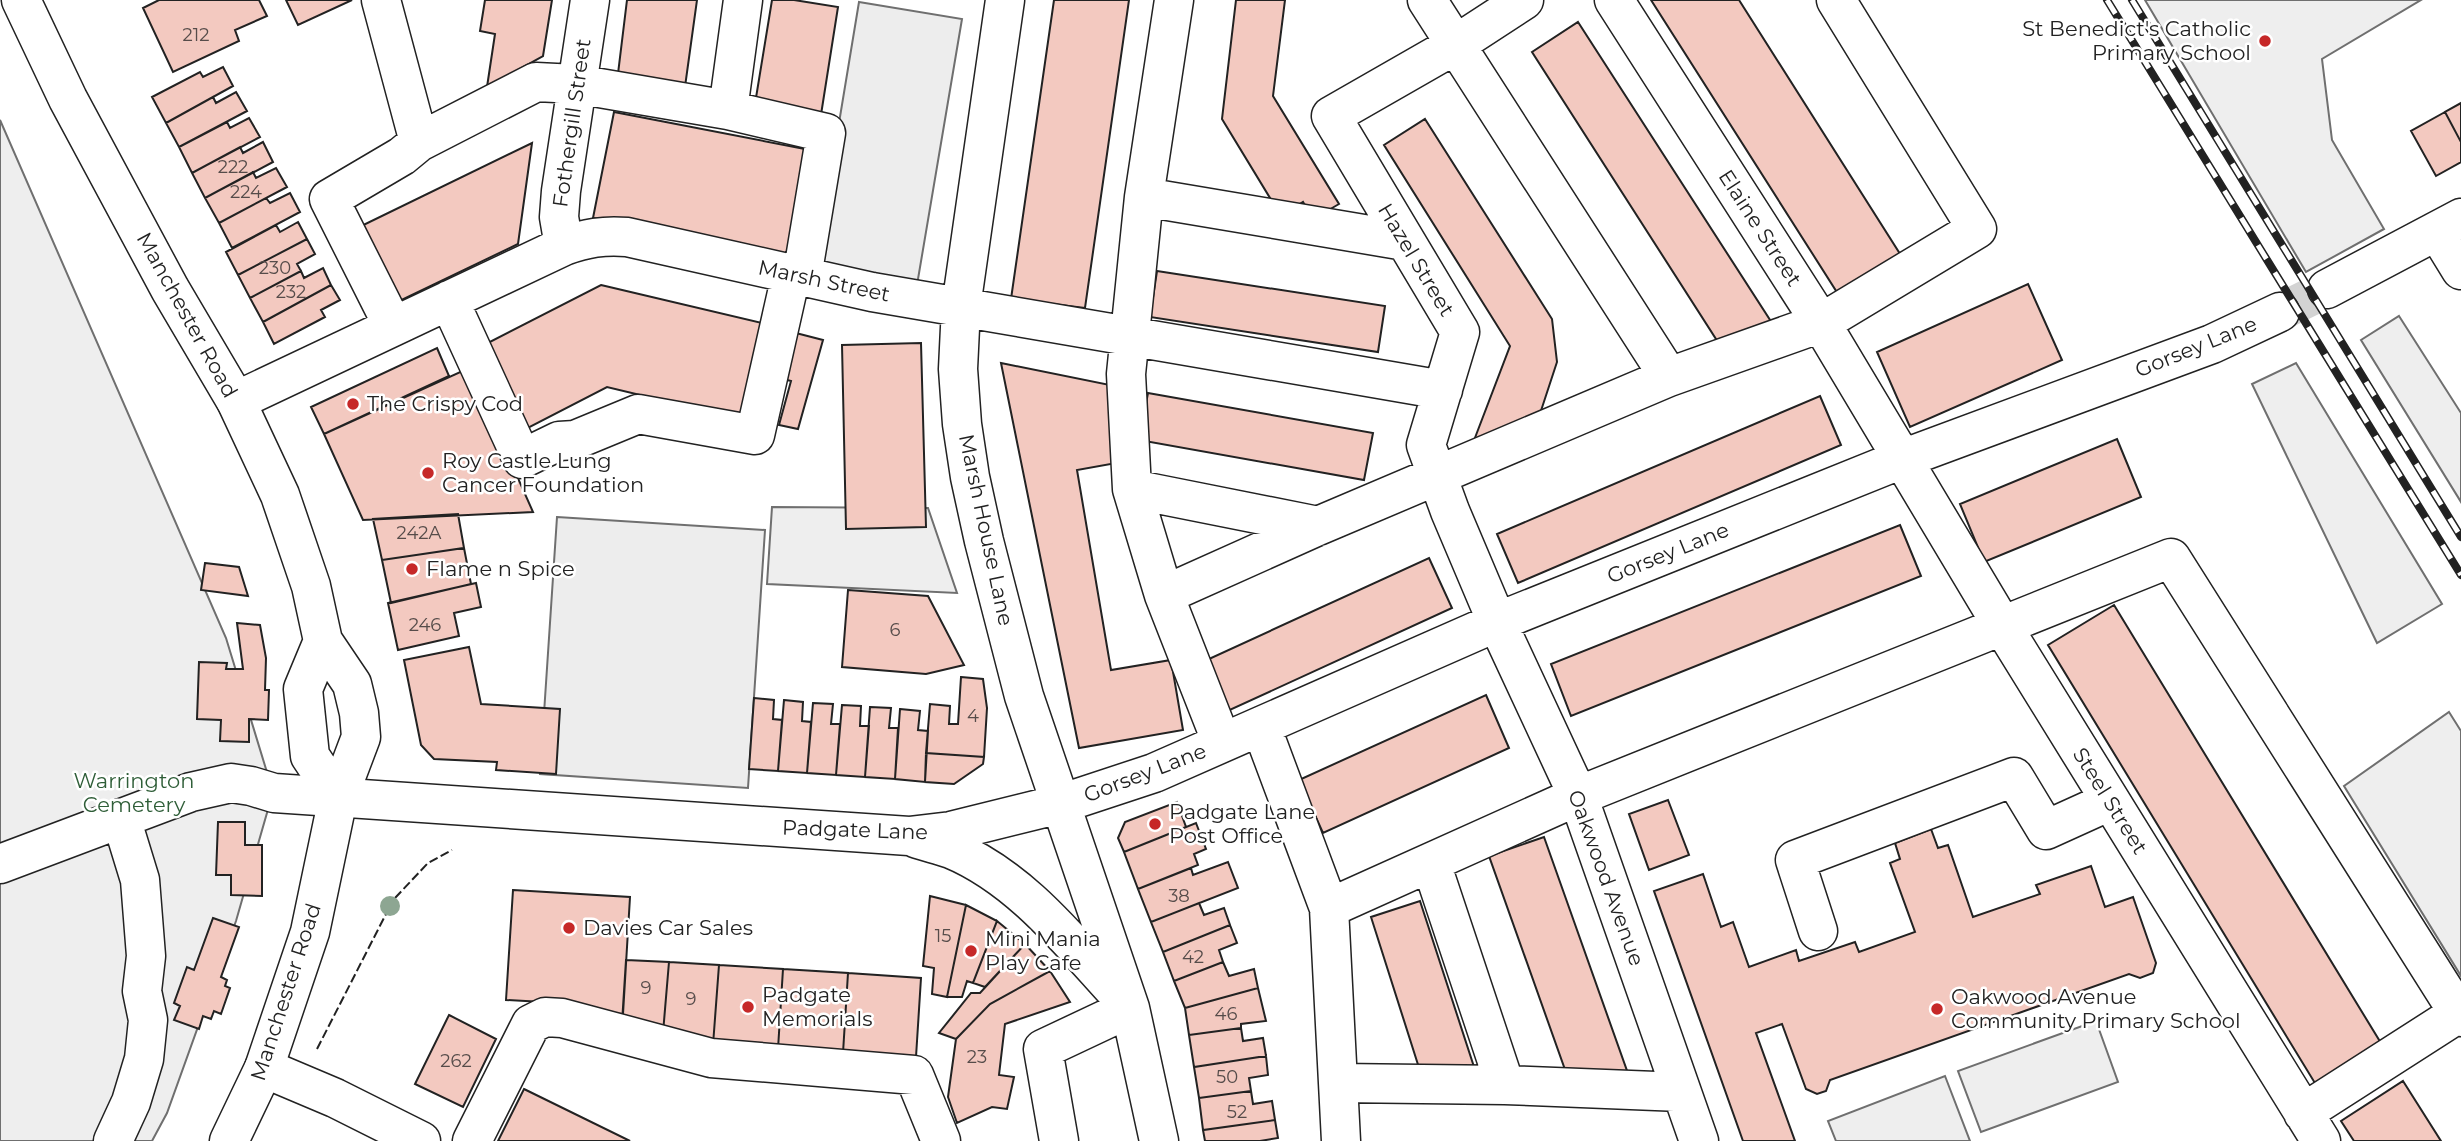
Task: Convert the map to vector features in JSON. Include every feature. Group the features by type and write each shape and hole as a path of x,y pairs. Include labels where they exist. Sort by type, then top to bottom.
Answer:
{"street":[{"name":"Manchester Road","path":"22,0 68,99 170,289 236,401 280,495 311,586 323,641 352,684 360,725 361,737 338,798 310,932 264,1068 229,1141"},
{"path":"381,0 419,142"},
{"name":"Fothergill Street","path":"564,246 559,217 560,204 590,0"},
{"path":"729,110 743,0"},
{"name":"Marsh House Lane","path":"1004,0 961,307 958,369 970,477 984,541 1024,696 1060,804"},
{"path":"1174,0 1144,197 1126,374 1132,489 1164,595 1222,743"},
{"path":"1427,0 1669,377"},
{"name":"Hazel Street","path":"1497,622 1426,445 1460,332 1331,116 1455,45 1524,0"},
{"name":"Elaine Street","path":"1615,0 1821,323 1902,459"},
{"path":"1164,595 1318,526 1669,377 1821,323 1978,229 1836,0"},
{"path":"393,326 329,199 402,156 419,142 536,82 576,84 729,110 825,133 797,276 755,435 638,414 575,440 559,441 522,459 449,300"},
{"path":"1144,197 1405,242"},
{"path":"2328,289 2449,224 2461,270"},
{"name":"Marsh Street","path":"236,401 564,246 605,235 627,237 872,292 1443,390"},
{"name":"Gorsey Lane","path":"1060,804 1154,773 1497,622 1902,459 2212,344 2280,312"},
{"name":"Steel Street","path":"1902,459 2110,802 2312,1127"},
{"path":"1132,489 1318,526"},
{"path":"1329,908 1578,796 2171,558 2460,1015 2312,1127"},
{"name":"Oakwood Avenue","path":"1497,622 1578,796 1699,1141"},
{"path":"323,641 303,689 310,756 338,798"},
{"path":"1261,726 1329,908 1341,1141"},
{"path":"1818,930 1795,860 2014,778 2046,830 2110,802"},
{"name":"Padgate Lane","path":"0,864 191,792 231,783 274,793 909,836 951,831 1060,804"},
{"path":"1060,804 1130,1008 1159,1141"},
{"path":"113,1141 131,1102 144,1059 148,1020 142,991 146,956 140,880 121,818"},
{"path":"909,836 952,850 985,867 1030,901 1130,1008"},
{"path":"1431,863 1505,1085"},
{"path":"1059,1141 1043,1049 1130,1008"},
{"path":"472,1141 531,1024 545,1017 562,1018 712,1058 914,1075 941,1141"},
{"path":"264,1068 335,1098 421,1141"},
{"path":"1339,1083 1505,1085 1681,1092"}],"green space":[{"path":"2145,0 2421,0 2322,59 2332,140 2384,229 2306,272"},
{"name":"Warrington Cemetery","path":"0,120 226,638 273,792 236,921 167,1113 152,1141 0,1141"},
{"path":"2399,316 2461,413 2461,502 2361,340"},
{"path":"2296,363 2442,604 2377,643 2252,384"},
{"path":"772,507 928,508 957,593 767,584"},
{"path":"2449,712 2461,731 2461,976 2344,786"},
{"path":"2096,1021 2118,1082 1981,1132 1958,1071"},
{"path":"1945,1076 1970,1141 1836,1141 1828,1121"}],"shaded area":[{"path":"859,2 962,19 917,285 815,268"},
{"path":"557,517 765,530 748,788 540,774"}],"building":[{"path":"159,0 259,0 267,16 235,30 239,41 173,72 143,8"},
{"path":"286,0 352,0 298,25"},
{"path":"485,0 552,0 543,56 487,87 495,34 480,31"},
{"path":"627,0 697,0 684,94 617,82"},
{"path":"772,0 794,0 838,7 820,121 754,110"},
{"path":"1054,0 1129,0 1085,308 1011,299"},
{"path":"1236,0 1285,0 1273,96 1339,204 1313,219 1303,202 1281,216 1222,119"},
{"path":"1651,0 1739,0 1902,257 1840,297"},
{"path":"1578,22 1772,323 1725,353 1532,52"},
{"path":"223,67 233,86 166,123 152,97 200,72 203,77"},
{"path":"236,92 247,111 179,147 166,123 213,97 216,103"},
{"path":"2461,103 2461,142 2445,112"},
{"path":"614,112 810,150 789,256 593,218"},
{"path":"2445,112 2461,142 2461,162 2436,176 2411,131"},
{"path":"249,118 260,137 192,173 179,147 227,122 230,128"},
{"path":"1425,119 1552,319 1557,362 1535,429 1473,443 1510,346 1384,145"},
{"path":"263,142 273,162 205,198 192,173 240,147 243,153"},
{"path":"532,143 518,244 387,307 351,231"},
{"path":"276,168 287,187 219,223 205,198 253,172 256,178"},
{"path":"290,193 300,212 232,248 219,223 266,198 270,203"},
{"path":"298,222 307,239 238,275 226,252 276,225 280,232"},
{"path":"307,239 315,254 297,264 301,271 250,298 238,275"},
{"path":"323,268 331,285 263,322 250,298 301,271 304,278"},
{"path":"1157,271 1385,306 1378,352 1150,317"},
{"path":"2028,284 2062,360 1910,427 1877,352"},
{"path":"331,285 340,300 321,310 325,317 274,344 263,322"},
{"path":"601,285 775,326 753,422 607,387 522,431 480,347"},
{"path":"792,332 823,340 798,429 779,425 791,381 779,378"},
{"path":"921,343 926,527 846,529 842,345"},
{"path":"437,348 449,376 324,434 311,407"},
{"path":"1001,363 1110,385 1122,462 1077,470 1111,670 1171,660 1183,730 1079,748"},
{"name":"Roy Castle Lung Cancer Foundation","path":"469,368 533,512 363,520 324,434"},
{"path":"1148,393 1373,433 1364,480 1139,440"},
{"path":"1820,396 1841,445 1518,583 1497,534"},
{"path":"2117,439 2141,497 1984,562 1960,504"},
{"path":"458,514 464,548 382,560 373,519"},
{"path":"1900,525 1921,576 1571,716 1551,664"},
{"path":"464,548 471,584 391,603 382,560"},
{"path":"1429,558 1452,608 1221,714 1198,664"},
{"path":"205,563 239,567 248,596 201,590"},
{"path":"476,583 481,607 454,613 459,636 398,650 388,603"},
{"path":"848,590 928,596 964,665 926,674 842,667"},
{"path":"2114,605 2387,1053 2321,1093 2048,645"},
{"path":"237,623 260,625 266,658 268,720 249,719 249,742 220,741 221,720 197,719 199,662 227,663 226,669 243,669"},
{"path":"469,647 481,704 560,709 556,774 496,770 497,762 434,759 421,745 404,660"},
{"path":"961,677 983,679 987,708 984,757 926,753 930,704 950,706 949,724 958,724"},
{"path":"1486,695 1509,748 1323,833 1299,780"},
{"path":"754,698 774,700 773,719 782,720 778,771 749,769"},
{"path":"784,700 803,702 802,721 811,722 807,773 778,771"},
{"path":"813,703 833,704 831,724 840,724 836,775 807,773"},
{"path":"842,705 861,706 860,726 869,726 865,777 836,775"},
{"path":"870,707 891,708 889,728 898,728 895,779 865,777"},
{"path":"900,709 920,711 918,730 928,731 925,782 895,779"},
{"path":"926,753 984,757 983,764 954,784 925,782"},
{"path":"1668,800 1689,855 1649,870 1629,814"},
{"name":"Padgate Lane Post Office","path":"1177,802 1186,827 1124,852 1118,838 1125,822"},
{"path":"218,822 245,822 245,845 262,845 262,896 231,895 231,875 216,875"},
{"path":"1196,823 1206,849 1194,854 1198,865 1138,889 1124,852"},
{"path":"1931,829 1938,848 1948,845 1973,917 2040,894 2036,885 2091,866 2105,907 2133,897 2156,963 2153,973 2140,978 2129,974 1830,1080 1826,1091 1817,1094 1806,1089 1782,1024 1756,1033 1795,1141 1743,1141 1654,891 1703,874 1721,927 1733,922 1749,967 1796,950 1799,961 1855,942 1859,952 1915,932 1890,863 1900,859 1895,843"},
{"path":"1544,837 1631,1082 1568,1078 1489,856"},
{"path":"1228,862 1238,888 1151,922 1138,889 1191,868 1193,875"},
{"name":"Davies Car Sales","path":"513,890 630,897 623,1014 560,1010 560,1003 506,1000"},
{"path":"930,896 966,905 947,997 932,994 934,968 923,966"},
{"path":"1420,901 1476,1073 1421,1074 1371,917"},
{"path":"1199,903 1204,915 1224,908 1230,925 1163,952 1151,922"},
{"name":"Mini Mania Play Cafe","path":"966,905 997,921 973,983 967,981 962,997 947,997"},
{"path":"213,918 239,927 221,977 227,980 225,986 230,988 221,1014 214,1011 211,1019 203,1016 199,1029 174,1020 180,1006 174,1003 187,967 194,970"},
{"path":"997,921 1025,944 985,987 973,983"},
{"path":"1230,925 1237,943 1219,950 1223,962 1174,981 1163,952"},
{"path":"1025,944 1050,971 990,1004 956,1039 939,1033 971,993 980,993"},
{"path":"626,960 669,962 663,1033 622,1023"},
{"path":"669,962 719,965 713,1045 663,1033"},
{"path":"1223,962 1229,976 1254,969 1258,988 1185,1008 1174,981"},
{"name":"Padgate Memorials","path":"719,965 783,969 778,1049 713,1045"},
{"path":"783,969 848,973 843,1053 778,1049"},
{"path":"1050,971 1070,1002 1005,1024 999,1075 1014,1077 1007,1109 992,1107 957,1123 948,1097 956,1039 990,1004"},
{"path":"848,973 921,978 916,1057 843,1053"},
{"path":"1258,988 1266,1021 1241,1024 1241,1028 1189,1035 1185,1008"},
{"path":"449,1015 496,1039 463,1107 415,1084"},
{"path":"1241,1028 1243,1041 1263,1038 1266,1056 1194,1067 1189,1035"},
{"path":"1266,1056 1268,1075 1249,1078 1251,1091 1199,1098 1194,1067"},
{"path":"2403,1081 2441,1141 2354,1141 2341,1121"},
{"path":"524,1089 630,1141 498,1141"},
{"path":"1251,1091 1253,1104 1272,1101 1275,1120 1203,1130 1199,1098"},
{"path":"1275,1120 1278,1138 1260,1141 1205,1141 1203,1130"}],"tunnel":[{"path":"2280,312 2327,289"}],"railway":[{"path":"2107,0 2461,575"},
{"path":"2132,0 2461,537"}],"fence":[{"path":"395,898 428,863 452,850"},
{"path":"317,1049 386,914"}],"place":[{"name":"St Benedict's Catholic Primary School","path":"2265,41"},
{"name":"The Crispy Cod","path":"353,404"},
{"name":"Roy Castle Lung Cancer Foundation","path":"428,473"},
{"name":"Flame n Spice","path":"412,569"},
{"name":"Padgate Lane Post Office","path":"1155,824"},
{"name":"Davies Car Sales","path":"569,928"},
{"name":"Mini Mania Play Cafe","path":"971,951"},
{"name":"Padgate Memorials","path":"748,1007"},
{"name":"Oakwood Avenue Community Primary School","path":"1937,1009"}]}
